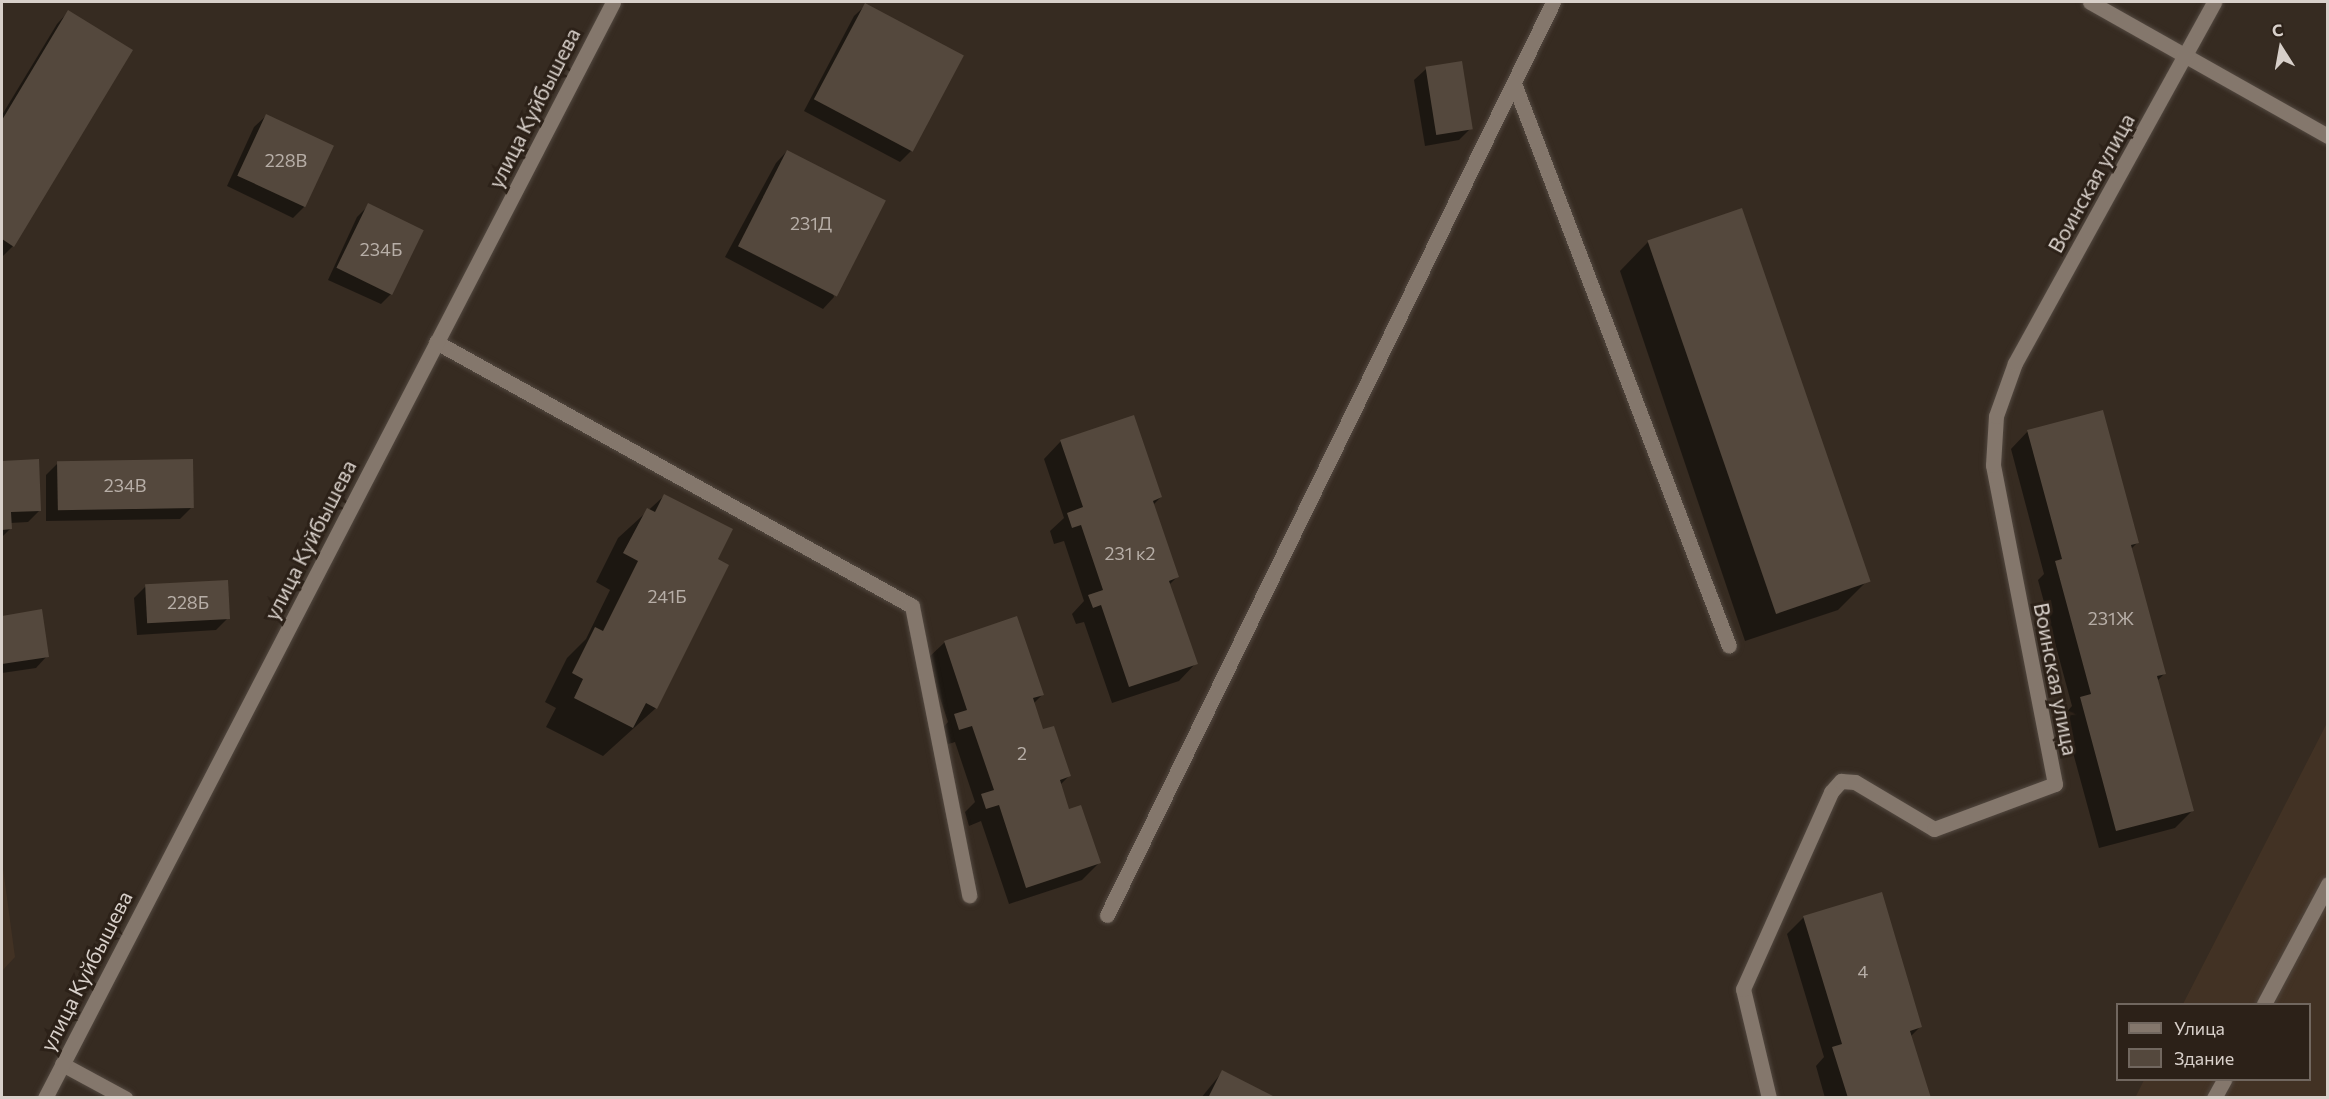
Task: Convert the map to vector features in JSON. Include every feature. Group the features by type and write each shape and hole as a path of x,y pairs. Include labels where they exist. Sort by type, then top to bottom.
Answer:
{"street":[{"name":"улица Куйбышева","path":"45,1098 613,2"},
{"path":"1107,915 1515,86 1553,2"},
{"path":"2090,2 2328,136"},
{"path":"2186,56 2214,2"},
{"name":"Воинская улица","path":"1769,1098 1743,988 1831,792 1841,781 1855,782 1934,829 2055,784 1993,465 1996,416 2015,363 2186,56"},
{"path":"1515,86 1729,646"},
{"path":"436,342 912,606 969,895"},
{"path":"2265,1003 2322,907 2328,884"},
{"path":"62,1064 125,1098"},
{"path":"2214,1098 2223,1081"}],"shaded area":[{"path":"2327,723 2327,1097 2135,1098 2144,1081 2311,1081 2311,1003 2184,1003"},
{"path":"2,861 15,957 2,971"}],"building":[{"path":"865,3 964,56 913,152 814,99"},
{"path":"68,10 133,50 14,247 2,239 2,120"},
{"path":"1462,61 1473,129 1436,135 1425,67"},
{"path":"266,114 334,146 305,207 237,176"},
{"path":"787,150 886,200 837,297 738,246"},
{"path":"368,203 424,230 392,295 336,268"},
{"path":"1742,208 1871,581 1776,614 1647,241"},
{"path":"2103,410 2139,543 2131,545 2166,674 2157,676 2194,811 2116,831 2080,697 2091,694 2055,561 2062,559 2027,430"},
{"path":"1134,415 1162,497 1153,501 1179,577 1169,581 1198,664 1129,687 1101,605 1093,608 1088,595 1103,590 1081,525 1072,528 1067,513 1083,507 1060,440"},
{"path":"39,459 41,511 11,512 12,529 2,530 2,461"},
{"path":"193,459 194,508 58,510 57,461"},
{"path":"664,494 733,529 718,559 729,565 657,709 646,703 633,728 574,698 583,679 572,673 595,627 603,631 638,561 623,553 647,508 655,512"},
{"path":"228,580 230,619 147,623 145,584"},
{"path":"42,609 49,657 2,664 2,616"},
{"path":"1017,616 1044,695 1033,698 1043,729 1054,726 1071,776 1060,780 1069,809 1081,805 1101,863 1026,888 999,805 986,809 981,794 994,790 972,726 959,730 954,714 967,710 944,641"},
{"path":"1882,892 1922,1027 1910,1031 1931,1098 1848,1098 1832,1047 1842,1044 1803,916"},
{"path":"1222,1070 1277,1098 1208,1098"}]}
